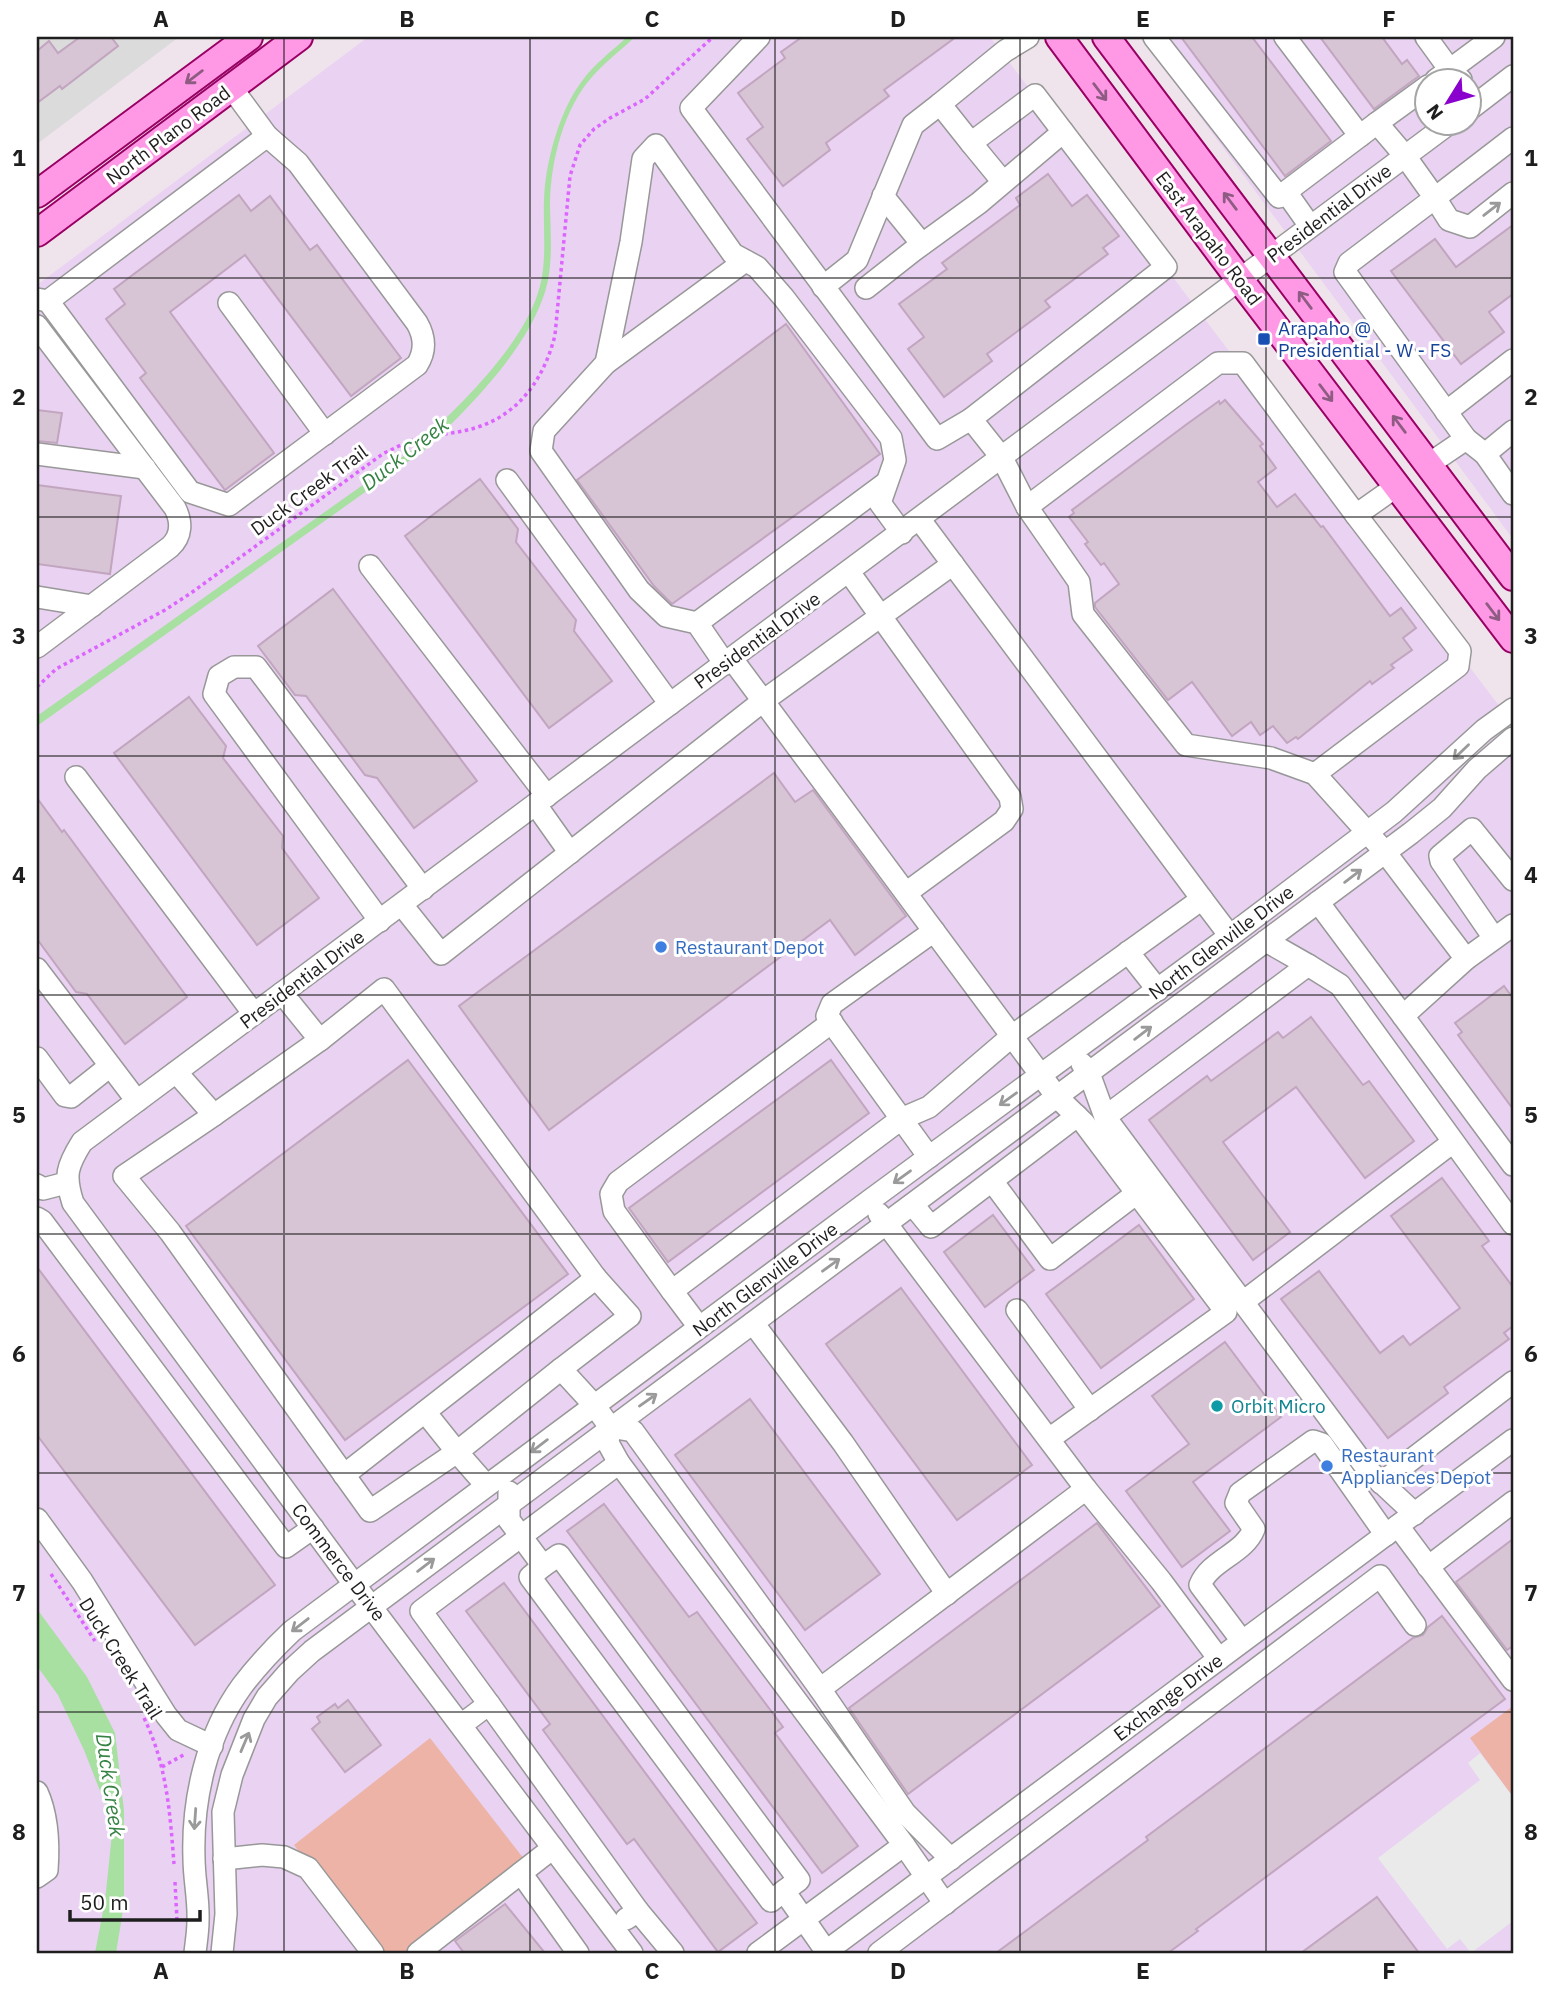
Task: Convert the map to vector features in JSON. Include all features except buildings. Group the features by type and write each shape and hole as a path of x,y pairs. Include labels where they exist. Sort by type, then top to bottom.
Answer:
{"main road":[{"name":"North Plano Road","path":"37,194 249,37"},
{"name":"North Plano Road","path":"37,233 299,37"},
{"name":"East Arapaho Road","path":"1059,37 1513,639"},
{"name":"East Arapaho Road","path":"1106,37 1513,577"},
{"path":"1396,486 1436,502 1462,526 1480,533"}],"street":[{"path":"249,37 267,61"},
{"path":"759,37 691,108 937,439 971,419 1166,267 1035,95 971,143"},
{"path":"823,287 857,260 912,125 940,104 1000,44 1028,37"},
{"path":"1154,37 1279,197 1414,95"},
{"path":"1285,37 1368,129 1405,156 1449,220 1469,227 1513,193"},
{"path":"1426,37 1443,66"},
{"path":"1461,66 1494,37"},
{"path":"1484,93 1513,76"},
{"path":"231,88 267,136 298,163 423,334 422,353 417,365 229,505 190,492 43,300 267,136"},
{"path":"940,104 1003,182"},
{"path":"866,288 979,203 1063,132"},
{"name":"Presidential Drive","path":"69,1183 82,1142 1432,136"},
{"path":"1513,138 1349,263 1345,272 1466,439 1485,454 1513,494"},
{"path":"606,363 631,242 643,159 656,145 733,254 757,267 784,298 891,438 895,460 880,503 902,533"},
{"path":"1286,192 1310,226"},
{"path":"883,197 922,244"},
{"path":"745,261 606,363 544,431 541,451 639,590 666,617 697,623 763,701 1057,1097 1077,1116 1226,1312 1049,1439"},
{"path":"229,303 325,434"},
{"path":"37,326 178,514 180,529 170,547 37,647"},
{"path":"1447,412 1513,360"},
{"path":"1027,507 1218,363 1243,363 1460,651 1458,666 1315,774"},
{"path":"971,419 1002,458 1027,507 1079,582 1083,614 1186,745 1271,758 1315,774 1368,831 1466,959"},
{"path":"1485,454 1513,431"},
{"path":"1429,464 1466,439"},
{"path":"37,454 145,468"},
{"path":"507,480 670,704"},
{"path":"697,623 886,483"},
{"path":"1356,514 1396,486"},
{"path":"919,520 1230,936"},
{"path":"402,905 441,954 763,701 953,564"},
{"path":"370,566 542,800 570,853"},
{"path":"849,572 1010,797 1012,809 1004,821 906,893"},
{"path":"37,597 92,606"},
{"path":"380,920 214,694 219,676 234,667 256,667 423,889"},
{"name":"North Glenville Drive","path":"195,1953 198,1921 194,1817 200,1786 203,1742 221,1721 240,1688 264,1658 292,1631 1395,812 1484,730 1513,709"},
{"name":"North Glenville Drive","path":"222,1953 226,1914 223,1812 232,1776 254,1719 267,1698 289,1672 508,1503 913,1205 1385,852 1442,808 1477,769 1513,738"},
{"path":"76,777 254,1014"},
{"path":"1494,938 1440,856 1472,829 1513,880"},
{"path":"672,1291 901,1119 929,1107 1012,1036 1202,899"},
{"path":"1318,902 1513,1165"},
{"path":"1403,1016 1466,959 1513,925"},
{"path":"929,1157 827,1016 832,1004 934,931"},
{"path":"1266,941 1340,985 1513,1224"},
{"path":"1128,952 1157,990"},
{"path":"1105,1117 1308,965"},
{"path":"37,969 137,1101"},
{"path":"384,989 596,1278 629,1316 457,1452 370,1511 170,1232 124,1177 214,1115 320,1040 384,989"},
{"path":"282,993 320,1040"},
{"path":"699,1328 614,1211 611,1194 618,1182 832,1022"},
{"path":"1073,1051 1089,1073 1105,1117 1368,1470 1381,1483 1400,1525 1428,1567 1513,1680"},
{"path":"37,1058 65,1096 71,1097 110,1066"},
{"path":"176,1072 214,1115"},
{"path":"913,1205 931,1227 1077,1116"},
{"path":"1243,1302 1453,1142"},
{"path":"992,1181 1050,1259 1137,1193"},
{"path":"37,1185 43,1189 69,1183"},
{"path":"69,1183 38,1222 286,1547 313,1528"},
{"name":"Commerce Drive","path":"69,1183 313,1528 553,1848 620,1944"},
{"path":"869,1201 1086,1489 1161,1581 1219,1659"},
{"path":"344,1475 596,1278"},
{"path":"1017,1310 1090,1410"},
{"path":"752,1323 843,1443 947,1594"},
{"path":"561,1370 594,1405 610,1427 608,1443 620,1463 945,1903"},
{"path":"1381,1483 1513,1382"},
{"path":"425,1412 486,1485"},
{"path":"610,1427 633,1431 820,1689 905,1813 951,1859"},
{"name":"Exchange Drive","path":"825,1952 1513,1440"},
{"path":"1242,1641 1200,1585 1204,1575 1249,1540 1254,1529 1236,1503 1240,1493 1313,1441 1322,1444 1400,1525"},
{"path":"517,1463 511,1479 509,1520 543,1566"},
{"path":"620,1463 421,1611 638,1911 673,1953"},
{"path":"820,1689 1086,1489"},
{"path":"1428,1567 1513,1502"},
{"path":"37,1519 82,1581 166,1715 178,1730 203,1742"},
{"path":"1363,1552 1415,1625"},
{"path":"559,1555 799,1880 771,1901 530,1577 543,1566 559,1555"},
{"path":"1334,1574 1351,1597"},
{"path":"880,1953 1380,1576"},
{"path":"1260,1628 1278,1653"},
{"path":"1184,1685 1201,1711"},
{"path":"461,1725 489,1704"},
{"path":"1147,1713 1166,1737"},
{"path":"1107,1742 1127,1767"},
{"path":"1082,1761 1100,1787"},
{"path":"1043,1790 1062,1815"},
{"path":"37,1792 45,1808 48,1853 47,1870 37,1877"},
{"path":"1006,1818 1025,1844"},
{"path":"758,1953 904,1845"},
{"path":"968,1846 988,1872"},
{"path":"418,1953 553,1848"},
{"path":"224,1859 262,1854 284,1857 308,1868 373,1953"},
{"path":"522,1873 578,1953"},
{"path":"784,1891 825,1952"},
{"path":"895,1900 914,1927"},
{"path":"620,1944 638,1911"},
{"path":"855,1930 873,1953"}],"path":[{"name":"Duck Creek Trail","path":"37,687 57,669 177,602 384,453 413,440 478,428 512,409 540,377 550,357 555,335 570,176 580,145 594,129 645,99 713,37"},
{"name":"Duck Creek Trail","path":"49,1570 99,1646"},
{"name":"Duck Creek Trail","path":"140,1711 162,1766 170,1813 178,1927"},
{"path":"162,1766 203,1742"}],"shaded area":[{"path":"37,37 179,37 37,144"},
{"path":"368,37 990,37 1513,724 1513,1953 37,1953 37,285"},
{"path":"1141,37 1513,37 1513,539"},
{"path":"1513,1706 1513,1797 1470,1738"},
{"path":"430,1738 524,1859 404,1953 378,1953 294,1845"},
{"path":"1480,1753 1513,1797 1513,1921 1471,1953 1460,1939 1447,1949 1378,1858 1480,1780 1468,1763"}],"water":[{"path":"627,37 635,37 592,77 567,119 553,169 550,201 551,258 545,292 525,335 495,376 427,448 37,726 37,716 415,448 488,374 520,330 540,286 544,255 545,186 550,155 566,107 587,75"},
{"name":"Duck Creek","path":"37,1609 87,1677 115,1733 124,1811 124,1904 116,1953 95,1953 105,1901 113,1824 84,1750 58,1695 37,1666"}],"place":[{"name":"Arapaho @ Presidential - W - FS","path":"1264,339"},
{"name":"Restaurant Depot","path":"661,947"},
{"name":"Orbit Micro","path":"1217,1406"},
{"name":"Restaurant Appliances Depot","path":"1327,1466"}]}
